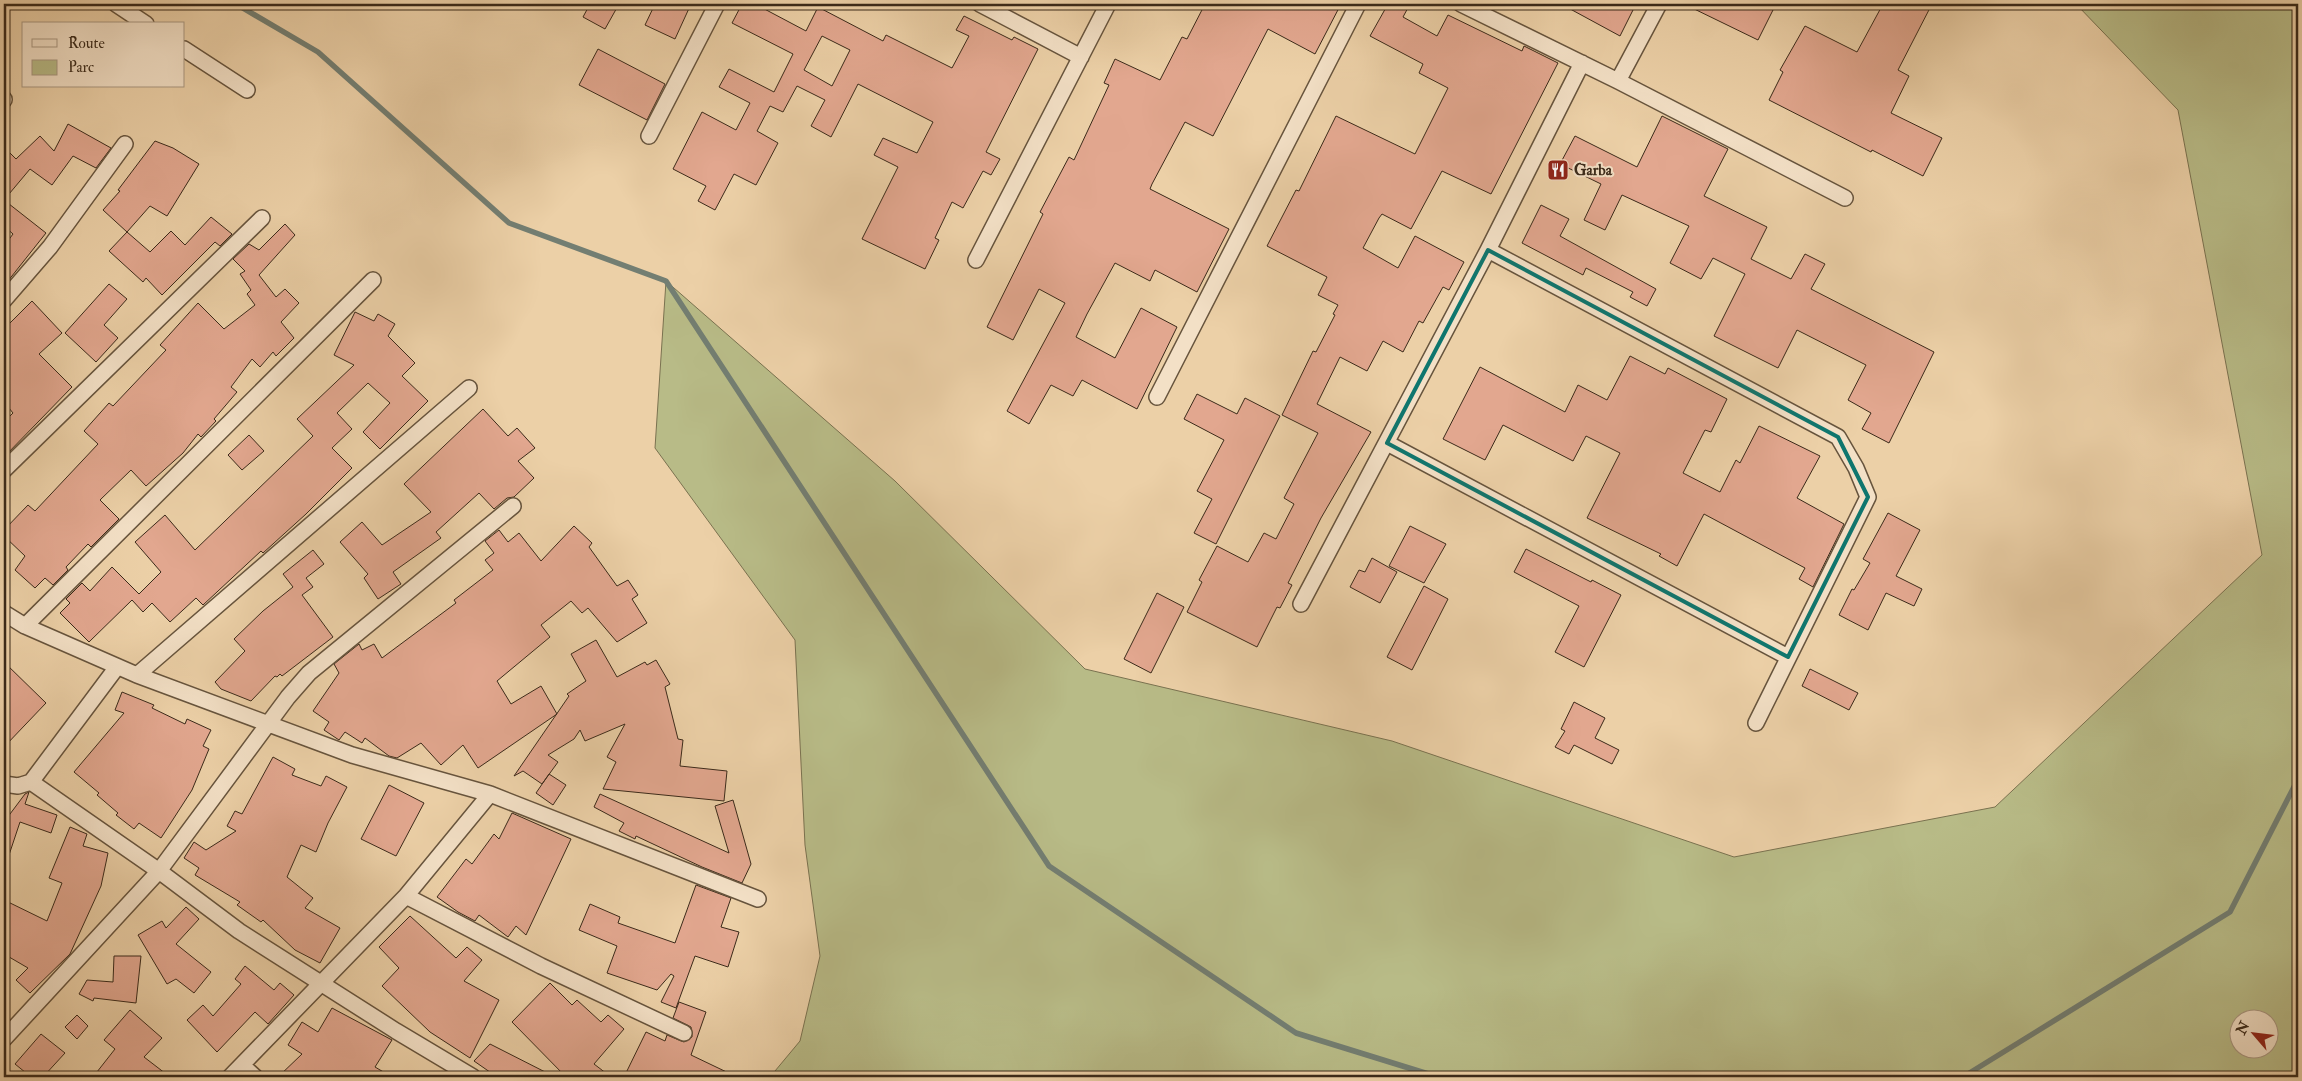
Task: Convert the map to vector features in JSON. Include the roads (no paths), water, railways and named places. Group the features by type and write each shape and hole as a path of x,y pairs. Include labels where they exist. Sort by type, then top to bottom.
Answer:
{"street":[{"path":"116,4 143,22"},
{"path":"649,136 716,4"},
{"path":"980,4 1081,56"},
{"path":"976,260 1108,4"},
{"path":"1156,397 1358,4"},
{"path":"1461,4 1618,81 1845,198"},
{"path":"1618,81 1659,4"},
{"path":"185,49 247,90"},
{"path":"1301,604 1488,250 1582,63"},
{"path":"4,300 50,248 125,144"},
{"path":"4,470 262,218"},
{"path":"1488,250 1838,437 1856,468 1868,497 1756,723"},
{"path":"373,280 12,622 137,676 268,725 393,767 490,794 758,899"},
{"path":"137,676 469,388"},
{"path":"1387,443 1788,657"},
{"path":"4,1039 159,871 309,673 513,506"},
{"path":"4,784 18,786 31,782 117,667"},
{"path":"31,782 159,871 240,931 320,984 473,1077"},
{"path":"230,1077 243,1066 406,896 490,794"},
{"path":"406,896 542,966 684,1033"},
{"path":"243,1066 255,1077"}],"waterway":[{"path":"236,4 318,52 509,223 666,281 1049,866 1296,1033 1438,1077"},
{"path":"1963,1077 2230,912 2298,779"}],"place":[{"name":"Garba","path":"1558,170"}]}
